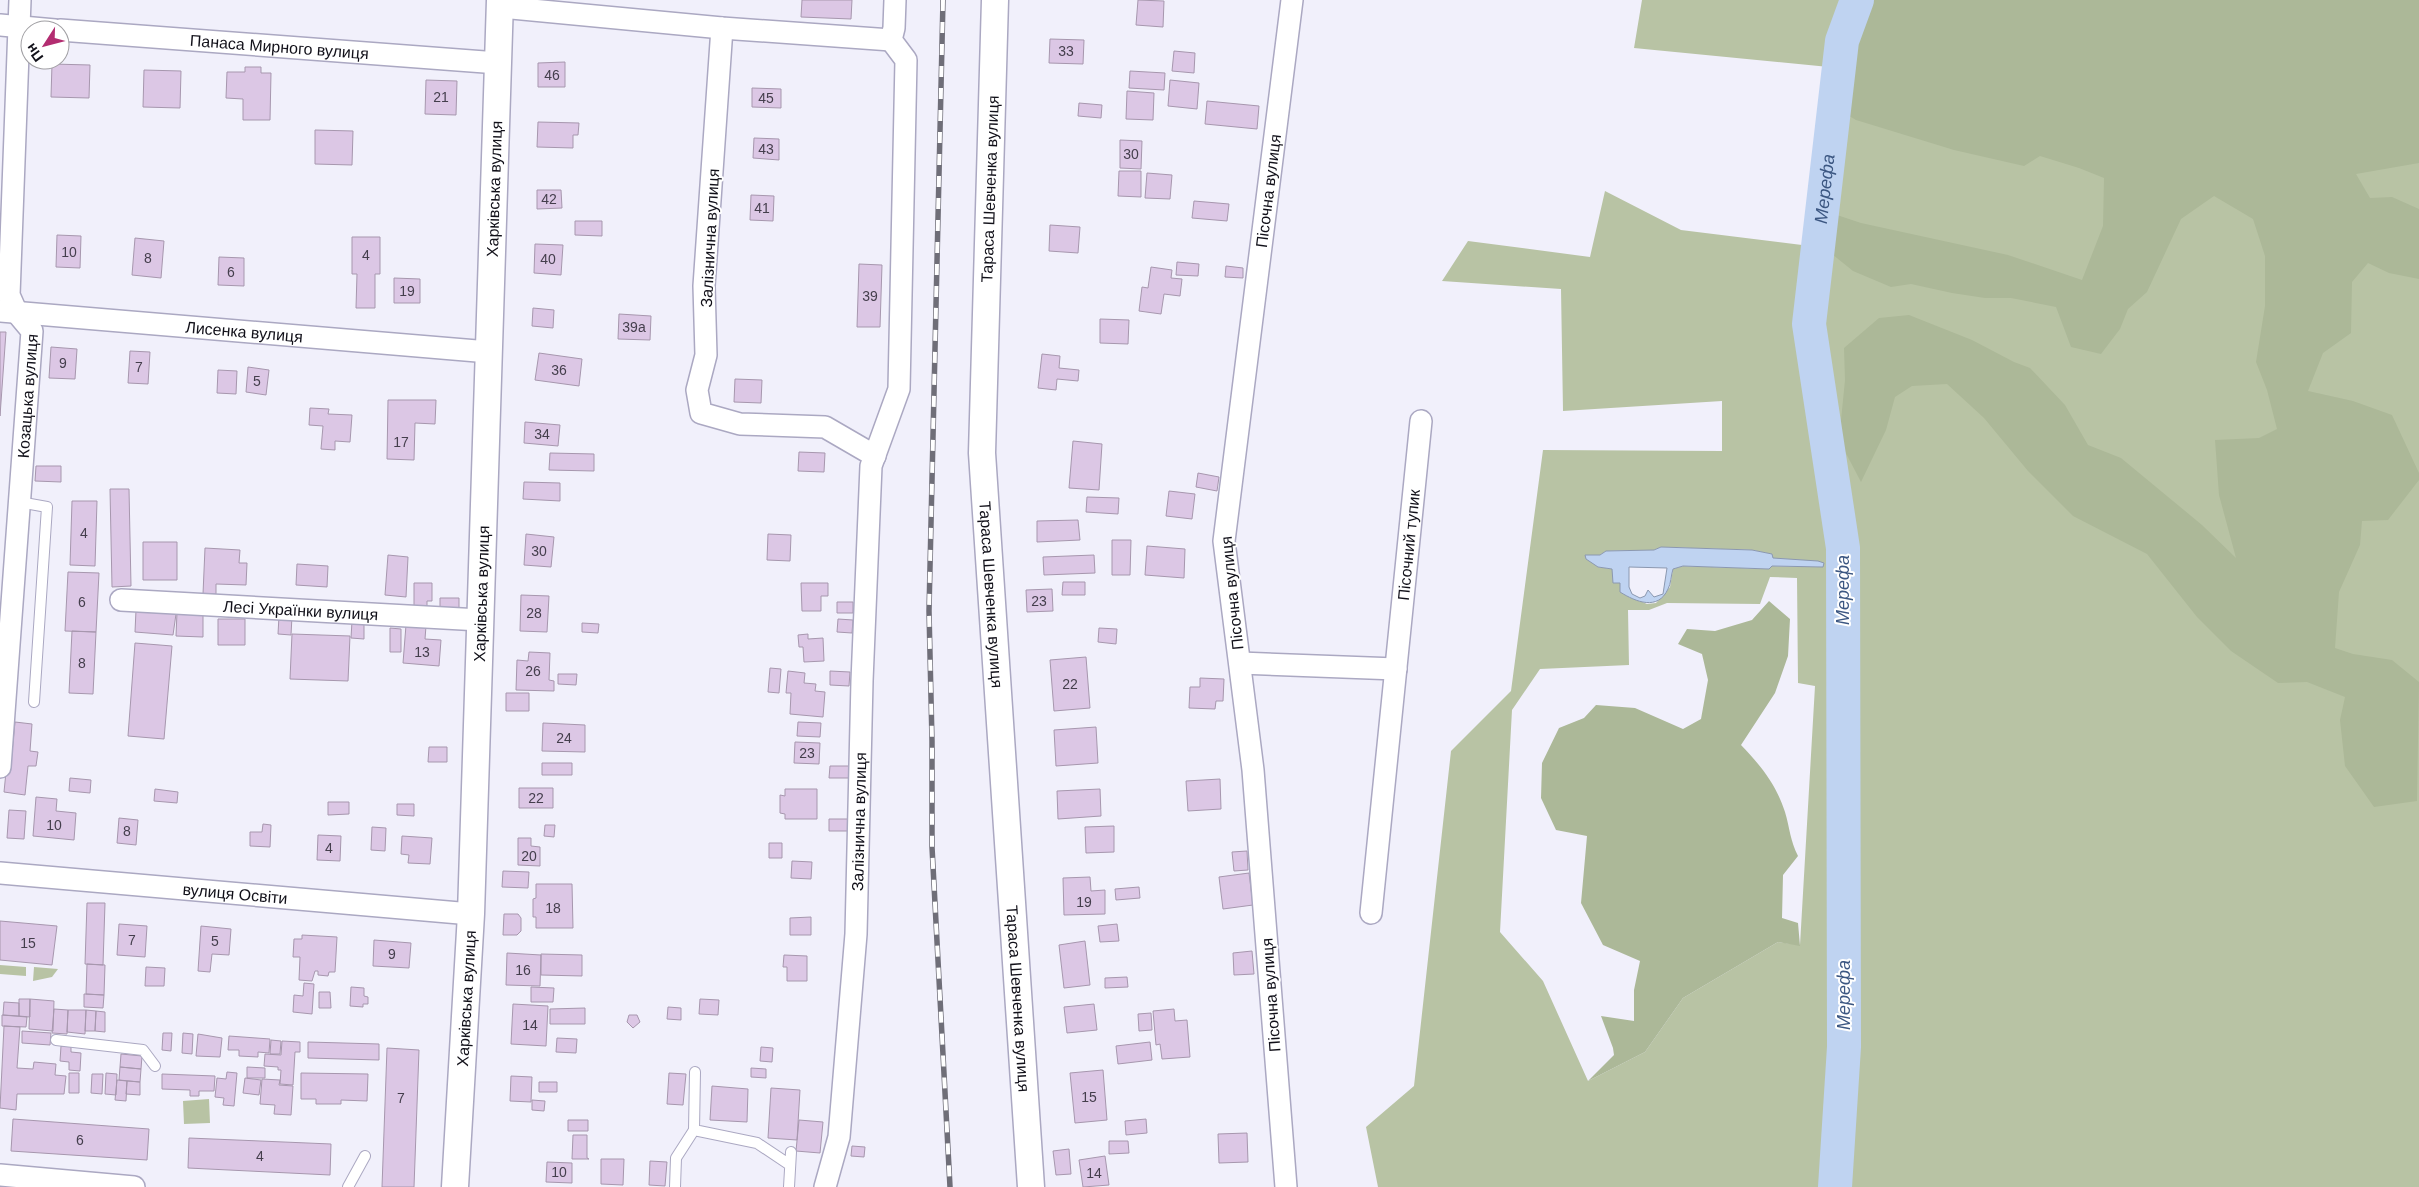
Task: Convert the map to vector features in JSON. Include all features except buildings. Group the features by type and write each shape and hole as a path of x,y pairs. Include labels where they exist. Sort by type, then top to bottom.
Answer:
{"street":[{"name":"Козацька вулиця","path":"0,767 32,331 8,312 9,26 20,0"},
{"path":"500,3 722,28 891,40 894,28 895,0"},
{"name":"Тараса Шевченка вулиця","path":"995,0 982,453 1031,1187"},
{"name":"Пісочна вулиця","path":"1286,1187 1253,770 1224,541 1292,0"},
{"name":"Харківська вулиця","path":"455,1187 471,914 500,3"},
{"name":"Залізнична вулиця","path":"722,28 712,193 704,286 706,355 696,390 701,413 740,424 825,427 875,456"},
{"name":"Панаса Мирного вулиця","path":"70,31 498,64"},
{"name":"Залізнична вулиця","path":"825,1187 839,1138 856,934 862,672 872,466 898,389 906,60 891,40"},
{"name":"Лисенка вулиця","path":"8,312 489,352"},
{"name":"Пісочний тупик","path":"1371,912 1421,421"},
{"name":"Лесі Українки вулиця","path":"121,600 480,620"},
{"path":"1240,664 1396,669"},
{"name":"вулиця Освіти","path":"0,873 471,914"},
{"path":"0,1175 134,1187"}],"lane":[{"path":"18,502 47,507 34,702"},
{"path":"56,1040 143,1050 155,1066"},
{"path":"675,1187 676,1158 694,1130 695,1072"},
{"path":"694,1130 757,1143 790,1165"},
{"path":"790,1187 791,1152"},
{"path":"348,1187 365,1156"}],"green space":[{"path":"1642,0 2419,0 2419,1187 1378,1187 1366,1127 1414,1086 1451,751 1511,691 1543,450 1722,451 1722,401 1563,411 1561,289 1442,281 1468,241 1590,257 1605,191 1681,230 1810,246 1816,151 1829,67 1634,48","holes":["1661,547 1752,550 1771,554 1772,558 1823,567 1771,566 1769,569 1683,566 1673,569 1670,587 1656,603 1647,604 1620,592 1620,583 1613,583 1613,569 1598,567 1585,555 1600,555 1606,551 1654,550","1770,577 1797,578 1798,683 1815,686 1800,945 1778,942 1683,998 1645,1052 1588,1081 1543,981 1500,932 1512,710 1540,669 1629,665 1628,610 1649,610 1667,603 1760,604"]},
{"path":"1842,0 2419,0 2419,163 2356,174 2370,198 2392,197 2419,209 2419,279 2389,273 2368,263 2352,282 2351,333 2323,353 2308,391 2353,401 2392,415 2419,473 2419,480 2388,520 2362,521 2360,545 2339,592 2335,648 2353,654 2392,660 2419,682 2417,801 2374,807 2345,766 2340,720 2345,697 2307,682 2278,683 2231,651 2197,617 2147,554 2073,516 2028,471 1984,418 1947,384 1912,386 1895,397 1886,430 1861,482 1839,440 1845,380 1844,348 1879,318 1909,315 1972,340 2014,362 2030,368 2065,405 2088,445 2121,458 2202,525 2236,558 2219,495 2215,440 2259,438 2277,429 2267,390 2256,362 2265,306 2265,256 2253,219 2214,196 2181,219 2147,292 2128,309 2120,329 2101,354 2071,347 2056,307 2011,298 1985,298 1952,293 1911,284 1891,287 1853,271 1827,250 1834,214 1861,223 2008,255 2082,280 2103,226 2104,178 2040,156 2024,166 1954,150 1856,120 1827,103"},
{"path":"1769,601 1790,619 1788,656 1775,693 1741,745 1761,768 1777,793 1785,812 1798,856 1783,875 1782,918 1798,923 1800,946 1778,942 1683,998 1645,1052 1588,1081 1614,1055 1601,1016 1634,1021 1634,990 1640,961 1603,945 1581,903 1587,836 1556,830 1541,798 1542,763 1559,728 1584,718 1596,705 1635,708 1683,729 1701,719 1708,680 1702,654 1678,644 1687,629 1715,631 1752,620"},
{"path":"0,965 26,967 26,976 0,974"},
{"path":"34,967 58,969 52,977 33,981"},
{"path":"209,1099 210,1123 184,1124 183,1101"}],"water":[{"path":"1661,547 1752,550 1772,554 1773,558 1824,563 1823,567 1772,566 1769,569 1683,566 1673,569 1669,587 1664,596 1659,600 1646,603 1620,592 1620,583 1613,583 1612,569 1598,567 1586,559 1585,555 1600,555 1606,551 1654,550","holes":["1629,567 1667,568 1663,594 1654,597 1648,590 1645,596 1640,598 1632,594 1629,587"]}],"waterway":[{"name":"Мерефа","path":"1835,1187 1844,1047 1843,548 1809,324 1842,41 1857,0"}],"railway":[{"path":"943,0 929,611 932,847 950,1187"}]}
